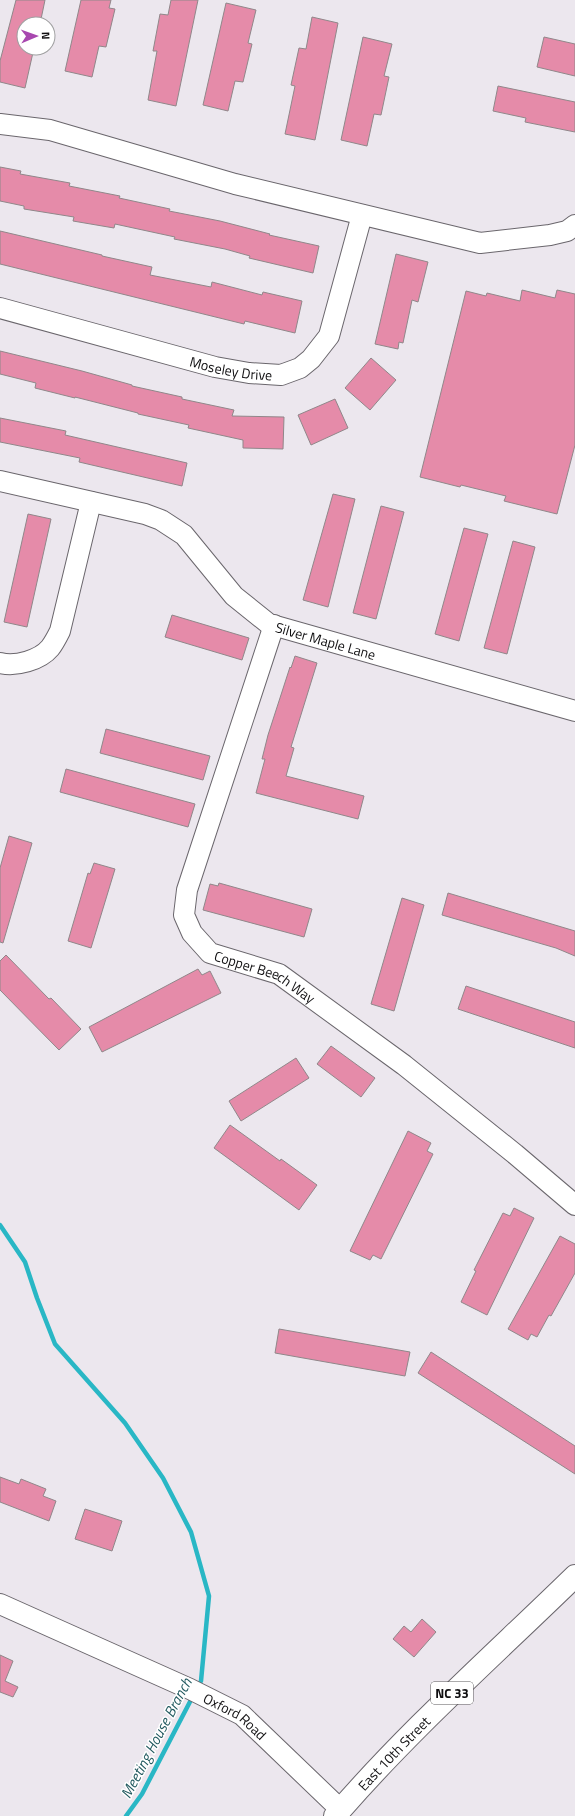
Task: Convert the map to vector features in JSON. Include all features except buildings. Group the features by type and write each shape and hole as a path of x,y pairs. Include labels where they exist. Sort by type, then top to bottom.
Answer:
{"main road":[{"name":"East 10th Street","path":"338,1813 389,1756 442,1702 575,1576"}],"street":[{"path":"0,124 50,130 235,184 480,242 550,235 567,230 575,225"},
{"name":"Moseley Drive","path":"0,308 215,367 249,373 281,375 300,368 311,359 329,336 362,215"},
{"name":"Silver Maple Lane","path":"0,481 161,520 184,536 234,596 269,624 575,711"},
{"path":"0,663 29,662 49,649 60,631 91,502"},
{"name":"Copper Beech Way","path":"274,625 187,890 184,914 192,933 210,953 279,974 404,1065 515,1154 575,1205"},
{"name":"Oxford Road","path":"0,1604 190,1689 242,1715 338,1813"}],"waterway":[{"name":"Meeting House Branch","path":"0,1225 25,1262 55,1344 125,1423 163,1478 191,1532 209,1596 201,1681 197,1688"},
{"name":"Meeting House Branch","path":"126,1816 142,1794 193,1696"}]}
